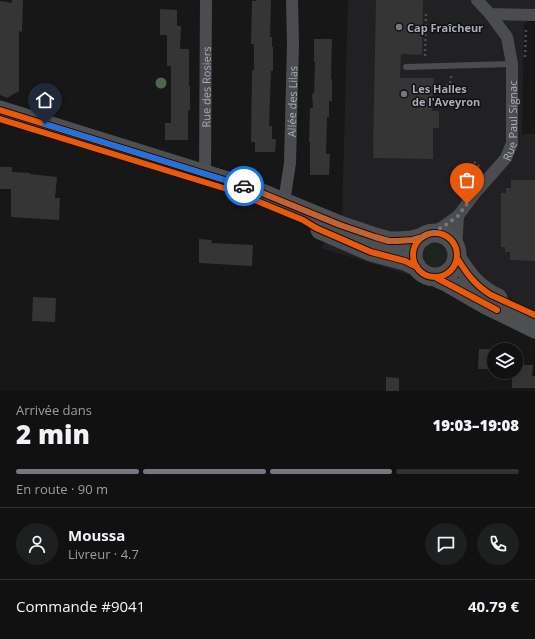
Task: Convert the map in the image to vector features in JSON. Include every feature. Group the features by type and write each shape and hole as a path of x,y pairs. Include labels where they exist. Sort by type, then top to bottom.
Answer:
{"main road":[{"path":"0,110 204,178 230,190 389,241 412,240 441,234 454,245 456,254 477,285 492,295 535,316"},
{"path":"0,119 204,178"},
{"path":"282,206 316,228 371,252 405,261 417,267"},
{"path":"426,236 418,241 413,251 414,262 423,274 446,282 486,305 535,329"},
{"path":"435,277 445,275 453,268 456,254"}],"street":[{"name":"Rue des Rosiers","path":"204,178 206,0"},
{"name":"Allée des Lilas","path":"282,206 290,163 293,44 292,0"},
{"name":"Rue Paul Signac","path":"426,236 458,216 476,192 506,158 512,143 512,64 507,37 490,14 477,0"},
{"path":"490,14 535,15"},
{"path":"456,254 458,216"}],"lane":[{"path":"406,67 512,64"},
{"path":"460,178 476,192"}],"shaded area":[{"path":"348,0 535,0 535,20 529,20 524,25 522,134 535,134 535,313 321,248 342,214"},
{"path":"431,246 439,246 445,252 445,260 439,266 431,266 425,260 425,252"}],"building":[{"path":"12,0 23,0 22,32 19,31 19,91 7,98 0,95 0,1 12,3"},
{"path":"271,0 270,37 272,37 273,47 273,71 271,71 269,126 272,126 272,139 276,139 275,152 255,152 255,142 251,142 252,70 254,70 254,44 251,44 252,1"},
{"name":"Les Halles de l'Aveyron","path":"376,0 423,0 422,55 401,54 400,78 434,78 432,111 439,111 439,128 433,128 433,159 373,158"},
{"path":"160,9 177,10 177,26 181,26 180,49 189,49 190,110 188,110 188,140 165,140 165,123 171,123 171,66 167,66 167,35 160,35"},
{"path":"314,39 332,39 332,101 329,101 329,117 327,117 326,154 330,154 329,175 310,175 310,108 313,108 312,93 314,94"},
{"path":"0,167 12,167 12,172 57,177 55,198 60,198 59,220 11,217 11,189 0,189"},
{"path":"511,180 535,180 535,261 510,260 510,252 505,252 505,247 501,247 501,193 506,193 506,188 511,188"},
{"path":"199,239 212,240 211,243 253,245 252,266 199,263"},
{"path":"33,297 56,298 55,322 32,321"},
{"path":"479,349 487,349 487,369 478,369"},
{"path":"523,365 533,365 532,376 535,376 535,388 512,388 512,379 523,379"},
{"path":"386,377 399,378 399,391 386,391"}],"cycle path":[{"path":"0,110 247,187 340,225 375,237 389,241 412,240 423,237"},
{"path":"0,119 230,190 303,220 316,228 371,252 405,261 417,267"},
{"path":"435,233 447,237 453,243 457,255 453,267 447,273 435,277 423,273 417,267 413,255 417,243 423,237 435,233"},
{"path":"457,258 472,279 485,291 535,315"},
{"path":"435,277 497,310"}],"way so far":[{"path":"244,186 340,225 389,241 412,240 430,234 458,216 467,204"}],"place":[{"name":"Cap Fraîcheur","path":"399,27"},
{"name":"Les Halles de l'Aveyron","path":"404,94"}],"route":[{"path":"45,124 244,186"}]}
